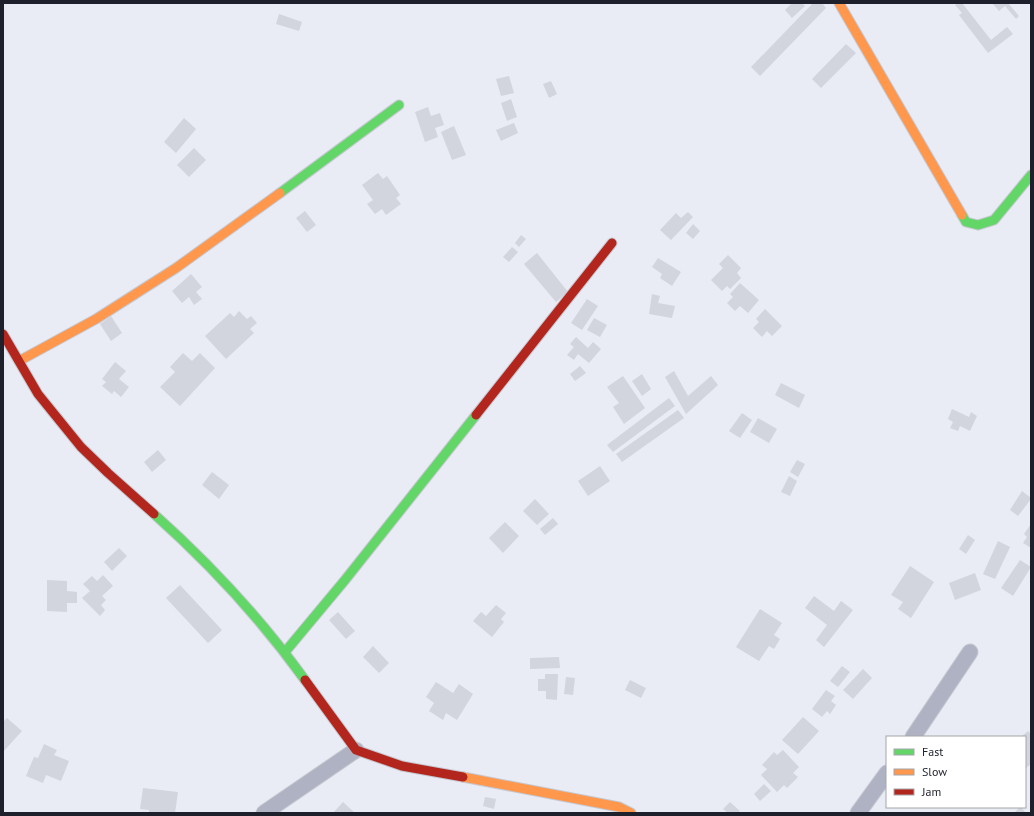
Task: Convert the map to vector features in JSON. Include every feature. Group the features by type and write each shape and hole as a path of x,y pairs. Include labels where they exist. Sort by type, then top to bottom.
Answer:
{"street":[{"path":"839,3 966,222 978,225 994,220 1031,176"},
{"path":"19,361 96,319 176,268 399,105"},
{"path":"285,652 345,580 612,243"},
{"path":"3,334 38,394 81,447 181,538 246,606 285,652 356,750 402,766 504,784 619,807 631,813"},
{"path":"914,736 970,652"},
{"path":"264,813 356,750"},
{"path":"858,813 886,774"}],"building":[{"path":"792,3 802,3 805,6 792,18 785,10"},
{"path":"813,3 822,3 826,8 760,76 751,67"},
{"path":"962,3 991,40 1007,27 1013,34 988,53 959,15 962,13 955,5"},
{"path":"992,3 1008,3 1019,16 1016,19 1005,6 999,11"},
{"path":"279,14 302,22 299,31 276,24"},
{"path":"846,44 856,53 821,88 812,79"},
{"path":"509,76 514,93 501,96 496,79"},
{"path":"551,81 557,94 549,98 543,84"},
{"path":"511,99 517,117 507,121 501,103"},
{"path":"428,107 431,116 440,113 444,125 435,128 438,137 425,142 415,112"},
{"path":"184,118 196,129 176,153 164,142"},
{"path":"514,123 518,133 501,141 496,130"},
{"path":"454,126 466,155 452,160 441,132"},
{"path":"194,148 206,160 189,177 177,165"},
{"path":"378,173 383,179 387,176 400,195 396,198 401,204 386,215 382,209 375,214 367,204 373,200 362,185"},
{"path":"305,211 316,225 307,232 296,218"},
{"path":"688,212 693,217 671,240 660,230 676,213 681,218"},
{"path":"693,224 700,231 693,239 686,233"},
{"path":"521,235 526,239 519,247 515,243"},
{"path":"512,247 518,252 509,262 503,257"},
{"path":"537,253 568,292 556,302 524,264"},
{"path":"728,255 741,268 737,273 741,278 730,289 727,286 722,291 711,280 723,268 719,264"},
{"path":"658,258 681,272 672,286 660,278 662,274 652,267"},
{"path":"191,274 202,287 196,292 202,299 194,305 189,297 182,303 172,291"},
{"path":"740,283 759,300 748,313 740,306 735,311 727,303 733,297 730,294"},
{"path":"652,294 660,296 658,303 675,306 672,318 649,314"},
{"path":"587,299 598,306 582,330 571,323"},
{"path":"765,309 782,326 772,336 767,331 762,337 753,328 759,322 756,319"},
{"path":"239,311 247,319 251,316 257,323 250,329 254,333 226,359 205,336 230,313 234,317"},
{"path":"111,316 122,333 111,341 100,324"},
{"path":"594,318 607,325 600,337 587,330"},
{"path":"576,337 588,348 593,342 601,349 589,363 578,354 574,360 567,355 574,347 570,344"},
{"path":"183,353 192,361 200,353 215,368 180,406 160,387 175,372 170,367"},
{"path":"115,362 126,371 119,379 129,387 121,397 114,391 112,394 102,386 106,382 102,379"},
{"path":"580,366 586,373 575,381 570,374"},
{"path":"674,371 688,396 711,376 718,385 686,414 665,377"},
{"path":"642,374 651,389 642,396 632,381"},
{"path":"623,376 645,408 624,424 613,407 619,403 607,387"},
{"path":"781,383 805,395 799,408 775,395"},
{"path":"669,398 675,406 613,452 607,445"},
{"path":"952,409 969,417 971,412 977,416 970,431 960,426 958,431 950,428 953,422 948,419"},
{"path":"678,410 684,418 622,462 616,454"},
{"path":"742,413 752,420 740,438 729,431"},
{"path":"758,418 777,429 769,443 750,432"},
{"path":"158,450 166,460 152,472 144,462"},
{"path":"797,460 805,464 798,477 790,472"},
{"path":"600,466 610,481 588,496 578,481"},
{"path":"212,472 229,485 219,499 202,485"},
{"path":"789,476 797,481 790,496 781,492"},
{"path":"1022,491 1031,499 1018,516 1010,510"},
{"path":"535,499 549,514 537,525 523,511"},
{"path":"553,518 558,524 545,535 540,529"},
{"path":"505,522 519,536 503,553 489,538"},
{"path":"1031,524 1031,548 1023,543 1027,537 1024,534"},
{"path":"968,535 975,540 966,554 959,549"},
{"path":"998,541 1010,547 995,579 983,574"},
{"path":"119,548 127,556 112,571 104,562"},
{"path":"1020,560 1031,567 1013,596 1001,588"},
{"path":"910,566 934,582 911,618 898,609 903,602 891,595"},
{"path":"975,573 981,590 955,600 949,583"},
{"path":"103,575 113,586 102,596 106,600 101,605 105,610 100,616 82,598 90,591 83,584 92,576 97,581"},
{"path":"47,580 67,581 67,591 77,592 77,603 67,603 67,612 47,611"},
{"path":"180,585 222,630 208,643 166,598"},
{"path":"814,596 834,611 841,601 853,610 824,647 816,640 827,625 805,608"},
{"path":"496,605 506,613 501,619 504,622 492,637 473,621 481,612 486,616"},
{"path":"760,609 782,623 774,635 780,639 774,649 769,646 759,661 736,647"},
{"path":"338,612 355,631 346,639 329,620"},
{"path":"373,646 389,663 379,673 363,657"},
{"path":"559,657 560,668 530,669 530,658"},
{"path":"842,666 850,672 838,687 830,681"},
{"path":"863,669 872,678 853,699 843,690"},
{"path":"545,674 558,674 557,700 546,699 546,691 538,691 538,679 545,679"},
{"path":"566,677 575,678 573,695 564,694"},
{"path":"630,680 646,688 641,698 625,690"},
{"path":"436,682 453,693 459,684 473,694 457,720 446,713 443,720 429,711 434,703 426,697"},
{"path":"826,690 835,696 831,701 836,705 830,714 827,711 822,717 812,709"},
{"path":"803,717 819,731 798,754 782,740"},
{"path":"7,718 22,731 3,752 3,722"},
{"path":"1028,731 1031,734 1031,764 1026,768 1026,736 1022,736"},
{"path":"44,744 57,750 54,755 69,761 61,781 46,775 43,783 26,776 34,757 38,758"},
{"path":"783,750 799,767 793,773 798,777 787,788 784,785 777,792 761,775 767,769 762,765 774,752 777,755"},
{"path":"764,784 771,791 760,801 754,794"},
{"path":"143,788 178,792 175,813 149,813 149,810 140,809"},
{"path":"485,797 496,799 494,809 483,806"},
{"path":"343,802 355,813 333,813"},
{"path":"730,802 740,811 738,813 728,813 723,809"},
{"path":"1019,808 1022,808 1026,813 1014,813"}],"traffic: fast":[{"path":"280,193 399,105"},
{"path":"962,215 966,222 978,225 994,220 1031,175"},
{"path":"285,652 345,580 476,415"},
{"path":"154,514 215,572 271,635 305,680"}],"traffic: slow":[{"path":"839,3 962,215"},
{"path":"19,361 96,319 176,268 280,193"},
{"path":"463,777 619,807 631,813"}],"traffic: jam":[{"path":"476,415 612,243"},
{"path":"3,334 38,394 81,447 154,514"},
{"path":"305,680 356,750 402,766 463,777"}]}
